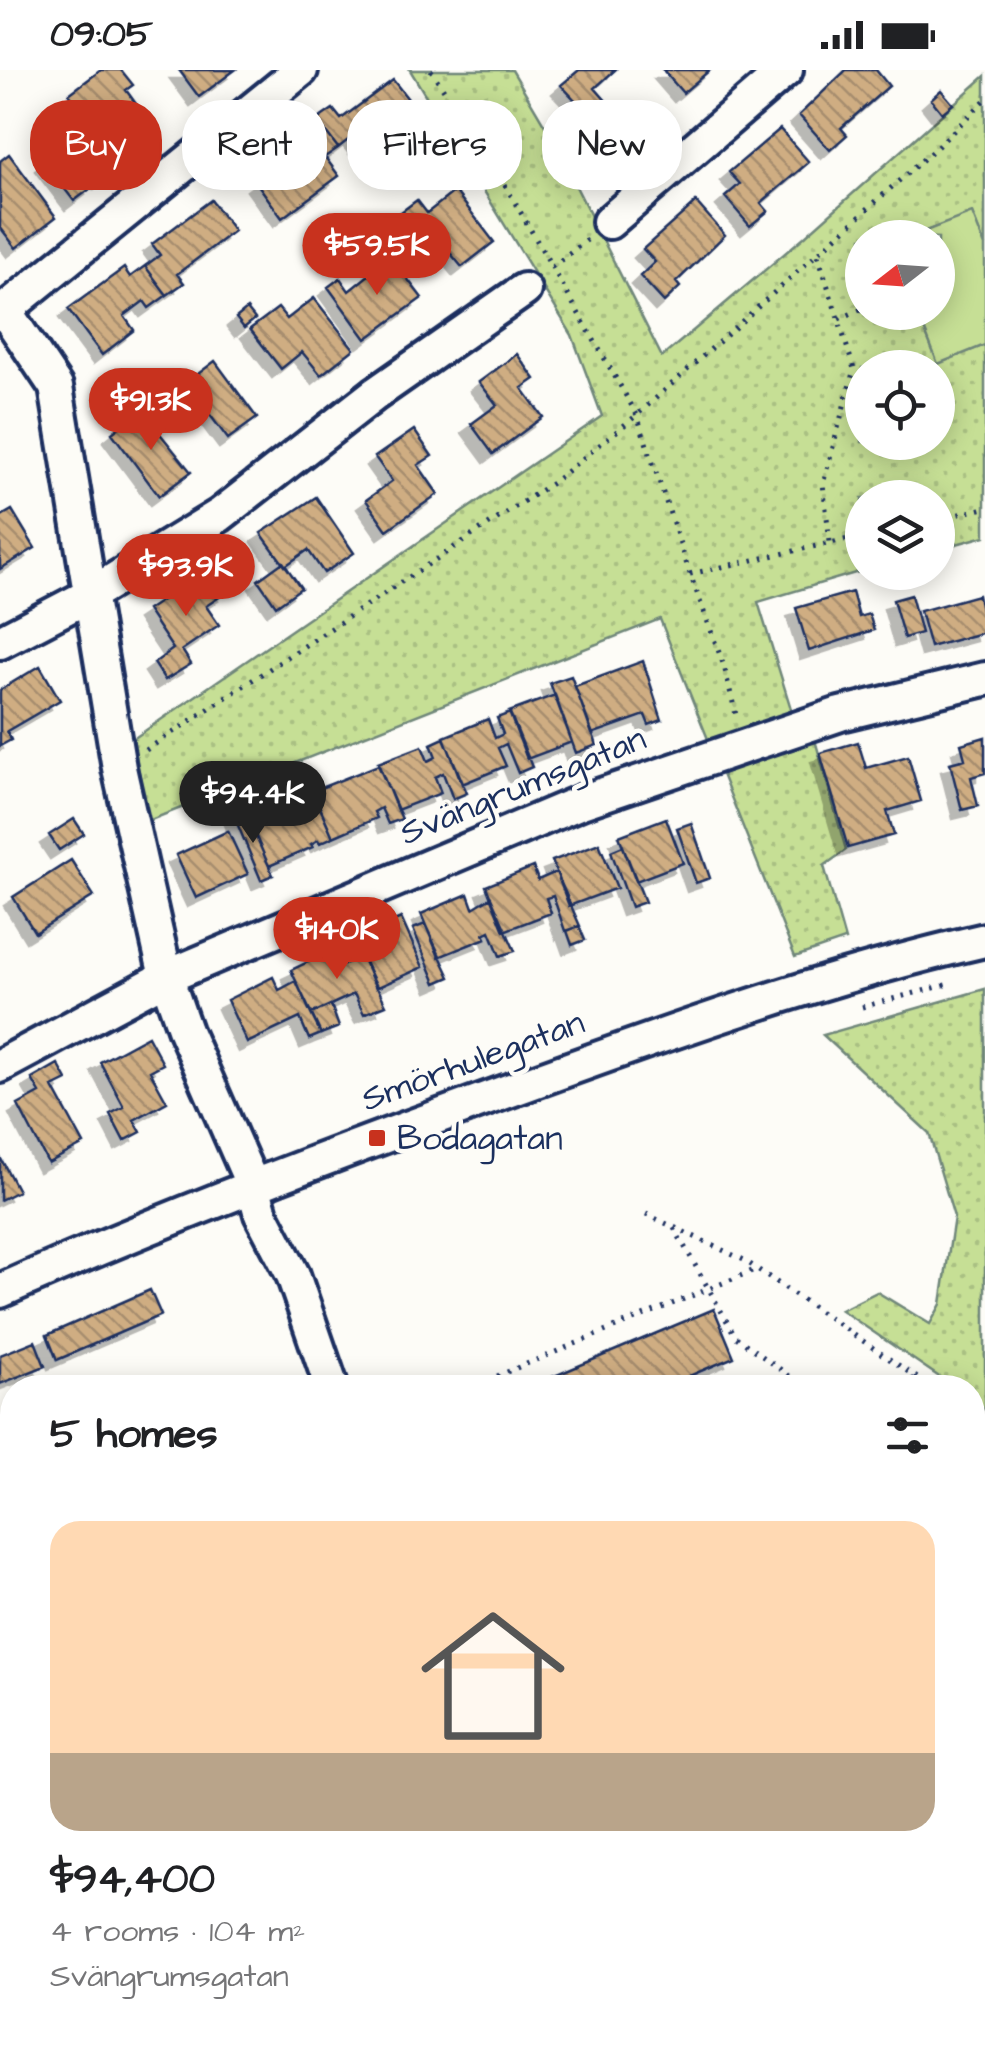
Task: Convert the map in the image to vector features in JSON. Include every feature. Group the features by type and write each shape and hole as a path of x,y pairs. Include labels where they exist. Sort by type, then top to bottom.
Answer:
{"street":[{"path":"302,70 3,313 56,387 119,768 166,977 260,1214 293,1276 327,1375"},
{"path":"608,222 786,70"},
{"path":"0,642 88,596 220,515 375,394 524,290"},
{"name":"Svängrumsgatan","path":"0,1066 166,977 581,802 840,714 985,679"},
{"name":"Smörhulegatan","path":"0,1291 252,1186 640,1043 985,940"}],"path":[{"path":"431,70 494,166 637,414 724,666 744,744"},
{"path":"119,768 552,483 637,414 818,254 985,100"},
{"path":"552,268 608,222"},
{"path":"818,254 854,369 823,484 830,542"},
{"path":"839,320 845,317"},
{"path":"955,515 985,508"},
{"path":"690,574 845,539"},
{"path":"646,1214 757,1268 915,1375"},
{"path":"673,1227 736,1337 788,1375"},
{"path":"500,1375 757,1268"}],"green space":[{"path":"410,70 512,70 542,121 542,190 578,190 662,357 985,76 985,246 972,214 955,220 845,220 845,330 925,330 933,350 845,350 845,460 955,460 955,356 985,345 985,536 955,544 955,480 845,480 845,576 758,602 792,712 810,722 846,850 824,866 845,940 795,957 660,619 148,821 133,739 602,416 572,335 483,190 522,190 522,100 428,100"},
{"path":"972,213 985,246 985,345 955,357 955,350 933,350 925,330 955,330 954,220"},
{"path":"985,989 985,1375 936,1375 841,1310 877,1292 930,1324 941,1304 954,1217 929,1133 823,1035"}],"building":[{"path":"101,70 121,70 133,85 126,90 133,100 73,100 69,94"},
{"path":"179,70 235,70 199,97"},
{"path":"579,70 615,70 595,88 605,100 575,100 561,85"},
{"path":"663,70 710,70 683,93"},
{"path":"846,70 876,70 889,86 841,128 847,135 830,150 799,115"},
{"path":"393,80 409,100 366,100"},
{"path":"941,90 953,104 942,113 931,99"},
{"path":"333,109 341,119 347,114 347,141 338,148 327,133 327,113"},
{"path":"780,129 809,162 761,203 768,211 750,226 725,197 740,184 729,172"},
{"path":"327,133 338,148 327,156"},
{"path":"9,154 30,182 30,190 36,190 56,217 16,248 0,227 0,161"},
{"path":"327,160 339,176 327,185"},
{"path":"66,190 89,190 74,201"},
{"path":"262,190 320,190 282,218"},
{"path":"455,191 494,242 462,267 441,242 418,259 389,221 417,200 427,213"},
{"path":"211,200 234,231 177,274 184,283 167,295 145,266 160,255 152,244"},
{"path":"696,202 725,235 676,282 680,287 664,302 640,276 655,262 643,249"},
{"path":"391,257 422,298 366,339 328,287 340,278 349,291"},
{"path":"145,266 167,295 149,308 144,301 124,316 134,330 102,355 68,309 124,268 130,277"},
{"path":"314,298 354,349 321,375 302,352 281,369 250,329 278,308 287,319"},
{"path":"247,309 255,319 244,328 236,318"},
{"path":"517,354 535,379 522,388 543,417 493,454 471,424 497,405 479,382"},
{"path":"215,361 257,418 228,439 186,383"},
{"path":"141,410 191,472 159,496 112,433"},
{"path":"414,430 432,456 418,465 438,494 387,530 366,500 392,481 375,457"},
{"path":"316,497 354,553 324,573 308,550 285,566 261,533"},
{"path":"12,510 35,548 0,569 0,517"},
{"path":"283,562 301,588 276,606 258,580"},
{"path":"211,568 227,592 206,606 219,625 182,650 191,664 165,680 154,663 173,649 147,610"},
{"path":"852,592 859,617 869,614 874,630 809,651 796,608"},
{"path":"911,595 921,633 904,638 893,600"},
{"path":"978,595 985,632 930,647 920,611"},
{"path":"643,661 662,720 649,725 645,715 592,734 575,686"},
{"path":"40,666 60,700 7,731 11,740 0,746 0,690"},
{"path":"571,676 597,745 576,753 550,683"},
{"path":"555,695 572,742 527,759 509,712"},
{"path":"510,713 532,767 518,773 506,744 498,748 506,766 462,784 444,737 488,719 495,738 503,734 497,718"},
{"path":"985,737 985,773 971,777 978,806 962,810 950,763 965,759 961,744"},
{"path":"444,738 467,793 453,799 443,773 435,777 441,793 397,810 378,763 422,746 428,761 436,757 431,744"},
{"path":"858,742 866,768 908,756 921,801 887,811 894,835 848,848 820,753"},
{"path":"378,765 402,819 388,824 381,808 374,812 377,818 333,837 313,791"},
{"path":"313,792 333,837 320,843 318,840 311,844 313,847 269,866 248,819 291,800 293,804"},
{"path":"245,812 273,875 261,880 234,816"},
{"path":"666,818 683,863 636,881 619,836"},
{"path":"74,819 84,834 59,850 49,835"},
{"path":"691,823 710,878 696,883 677,828"},
{"path":"228,831 248,874 196,898 176,855"},
{"path":"599,843 617,888 569,906 552,861"},
{"path":"623,846 645,902 631,907 611,851"},
{"path":"71,860 94,896 35,933 13,897"},
{"path":"533,867 538,880 556,872 580,926 565,931 553,896 546,898 551,913 504,931 486,886"},
{"path":"468,894 473,908 491,897 515,951 500,956 490,931 484,934 486,938 439,957 421,914"},
{"path":"401,918 423,967 376,988 354,939"},
{"path":"425,924 450,977 436,983 413,929"},
{"path":"579,926 585,940 572,945 567,931"},
{"path":"337,948 344,964 360,952 386,1005 364,1014 354,994 311,1014 291,970"},
{"path":"273,977 279,990 296,981 321,1034 309,1039 300,1018 247,1043 227,1000"},
{"path":"331,1005 339,1027 321,1034 311,1014"},
{"path":"148,1036 163,1064 150,1071 167,1102 134,1120 141,1132 124,1141 110,1114 124,1107 100,1062"},
{"path":"58,1064 67,1080 53,1087 84,1144 48,1163 18,1105 40,1093 32,1079"},
{"path":"0,1157 18,1191 0,1200"},
{"path":"150,1290 161,1315 57,1360 47,1335"},
{"path":"714,1309 734,1357 692,1375 557,1375"},
{"path":"35,1341 45,1366 22,1375 0,1375 0,1355"}],"place":[{"name":"Bodagatan","path":"377,1138"}]}
